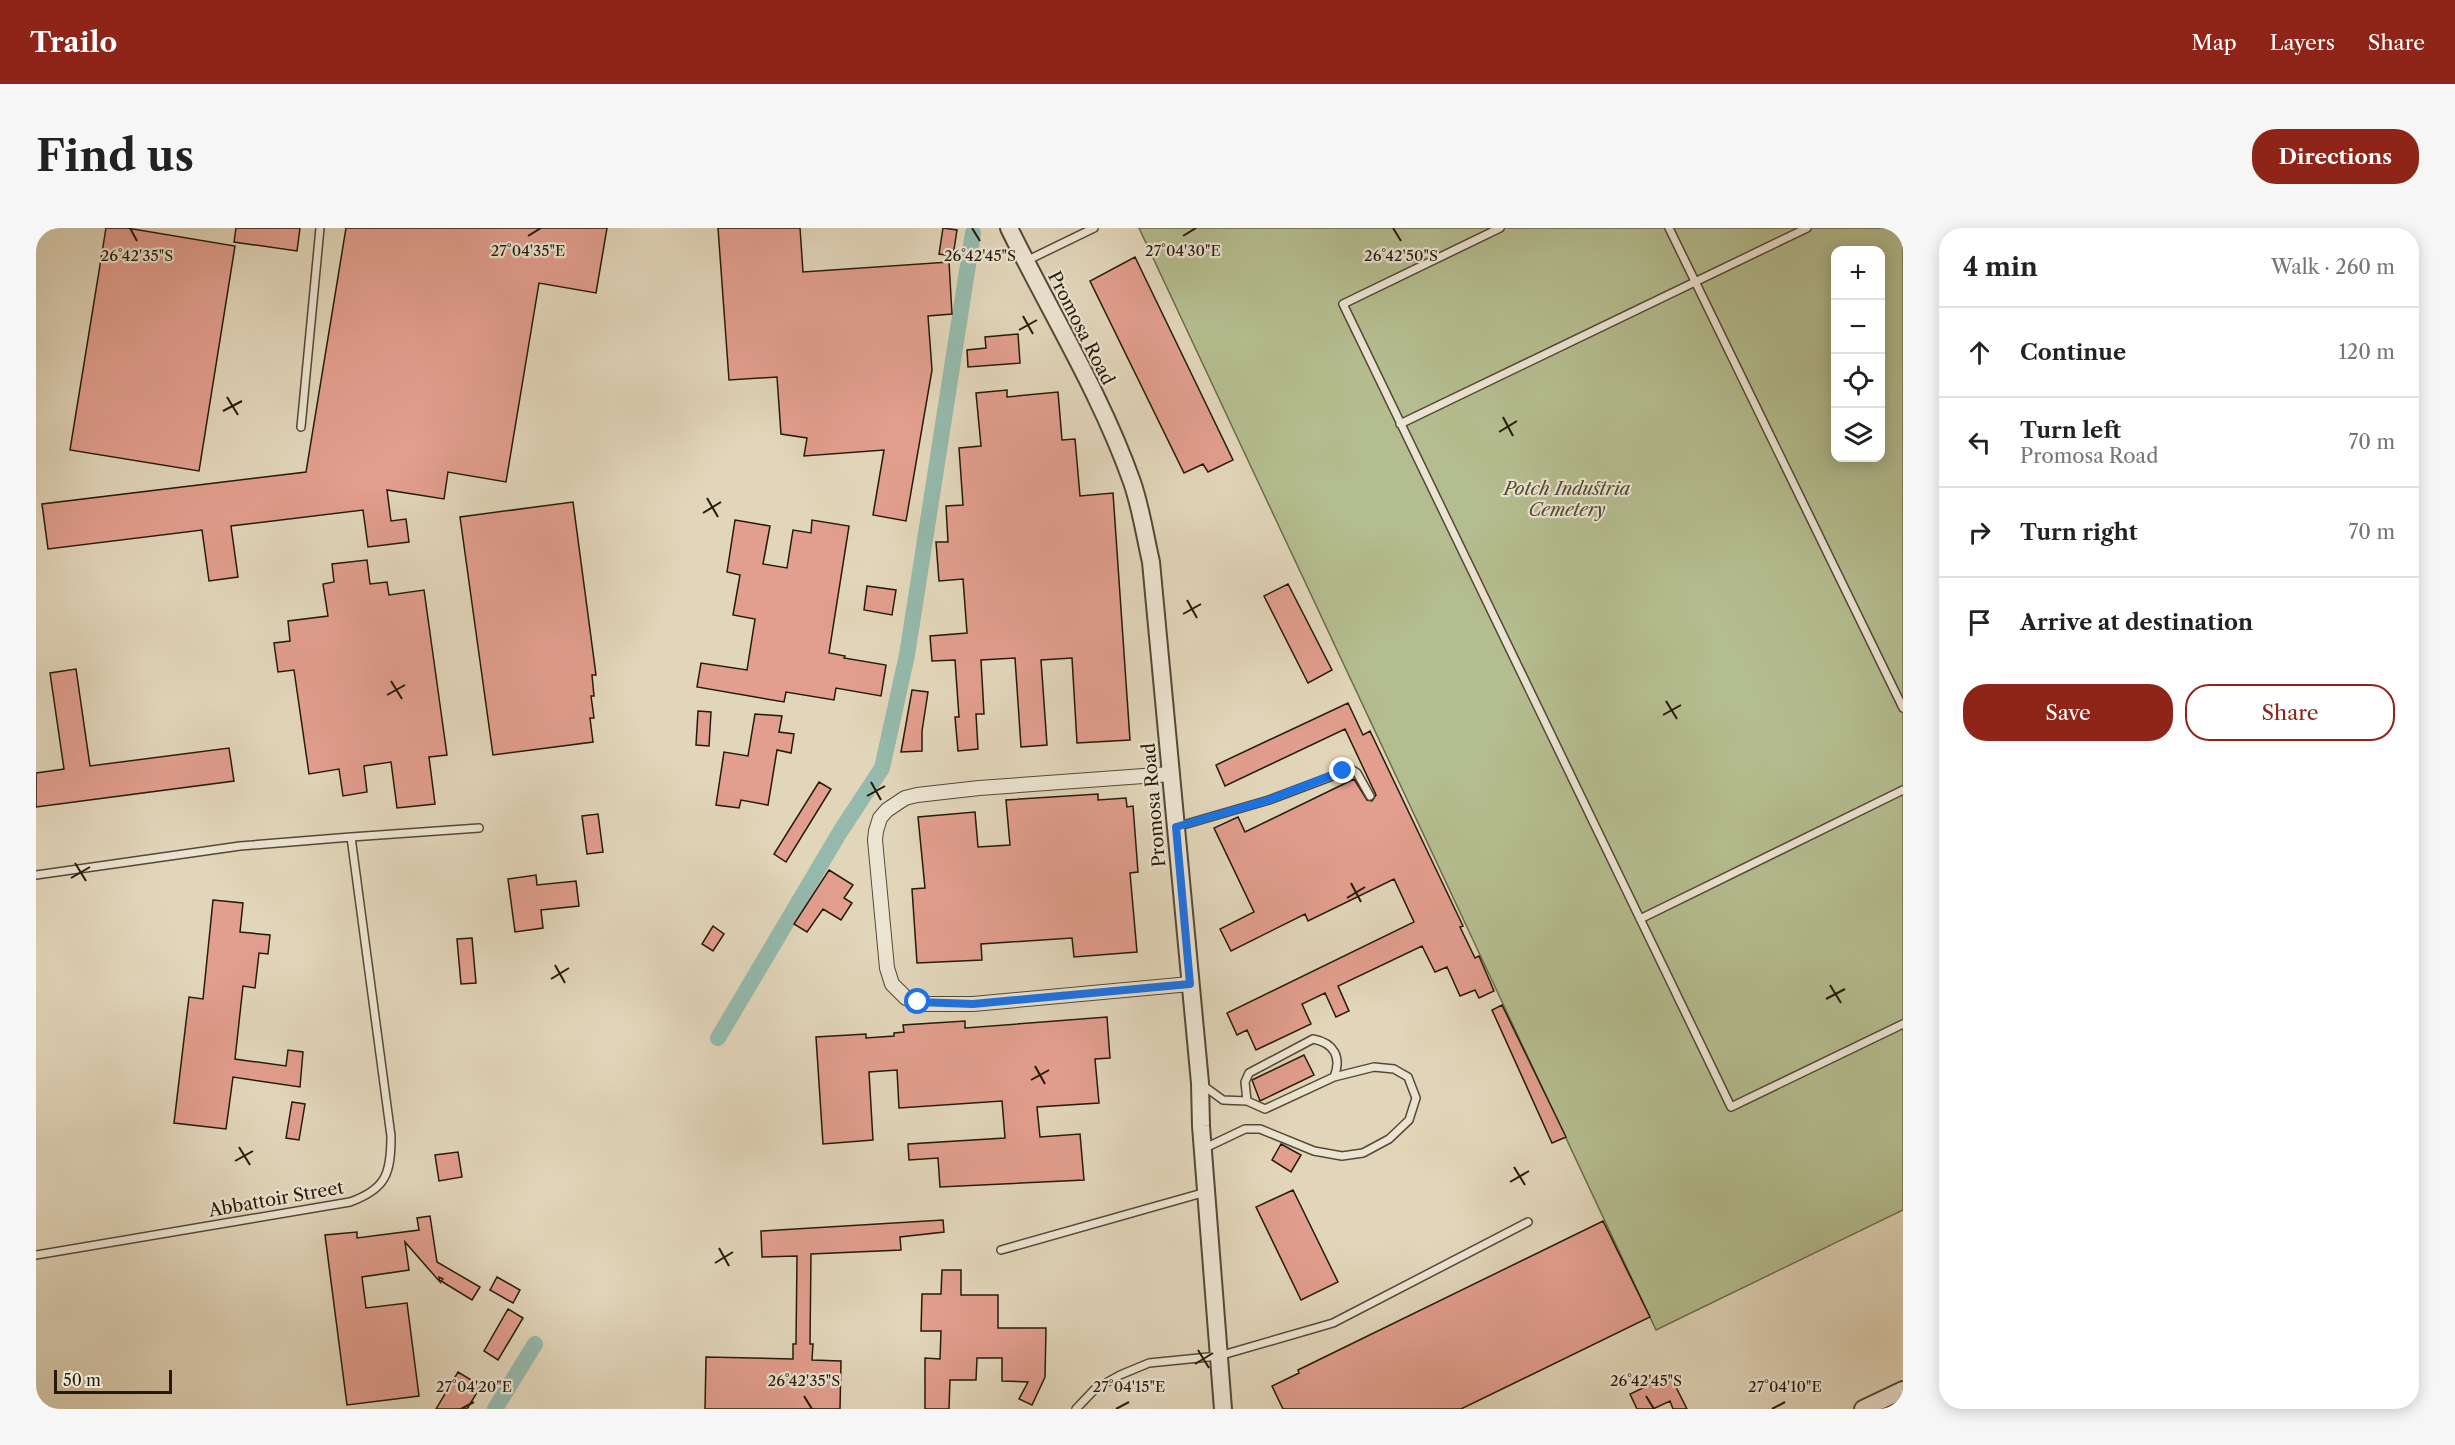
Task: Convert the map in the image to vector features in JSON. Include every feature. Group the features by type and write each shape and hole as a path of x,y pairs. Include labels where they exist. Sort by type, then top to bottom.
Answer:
{"street":[{"name":"Promosa Road","path":"1009,228 1088,383 1133,485 1151,562 1200,1083 1223,1409"},
{"path":"1171,774 979,788 905,798 887,810 880,818 876,831 882,928 887,969 892,984 906,998 918,1002 973,1004 1190,984"},
{"path":"1871,1407 1903,1390"}],"lane":[{"path":"301,427 320,228"},
{"path":"1025,261 1094,228"},
{"path":"1500,228 1343,304 1731,1107 1903,1024"},
{"path":"1669,228 1903,708"},
{"path":"1400,423 1807,228"},
{"path":"1176,827 1269,800 1351,769 1357,773 1370,796"},
{"path":"1640,919 1903,790"},
{"path":"36,875 240,846 479,828"},
{"name":"Abbattoir Street","path":"36,1255 350,1202 370,1195 384,1180 391,1157 391,1136 351,837"},
{"path":"1247,1101 1245,1082 1249,1073 1313,1039 1324,1041 1334,1049 1339,1064 1334,1077"},
{"path":"1200,1083 1223,1100 1247,1101 1265,1109 1334,1077 1374,1066 1394,1069 1408,1077 1416,1098 1409,1120 1389,1139 1363,1153 1342,1156 1314,1152 1260,1129 1245,1129 1203,1149"},
{"path":"1001,1250 1206,1192"},
{"path":"1076,1409 1095,1389 1149,1363 1219,1356 1333,1323 1528,1222"}],"green space":[{"name":"Potch Industria Cemetery","path":"1139,228 1903,228 1903,1210 1656,1330"}],"building":[{"path":"106,228 127,228 235,246 199,471 70,450"},
{"path":"236,228 300,228 297,251 234,242"},
{"path":"346,228 607,228 596,293 539,283 506,482 448,472 444,499 387,490 391,521 406,519 409,542 368,547 363,510 231,526 238,577 209,581 202,530 48,549 42,504 306,472"},
{"path":"718,228 800,228 803,272 949,262 952,314 928,316 932,370 906,521 873,515 884,450 804,456 807,438 781,434 777,377 729,380"},
{"path":"943,228 957,230 953,256 939,254"},
{"path":"1135,257 1233,460 1208,472 1203,464 1184,473 1090,281"},
{"path":"1018,334 1020,363 968,367 967,350 986,348 985,337"},
{"path":"1007,390 1007,397 1058,392 1062,440 1075,439 1080,496 1113,493 1130,740 1077,743 1072,658 1041,660 1047,745 1021,747 1015,658 981,660 984,714 976,714 978,749 958,751 955,717 959,717 955,660 932,661 930,636 967,633 963,579 939,581 936,542 948,542 946,506 963,505 959,448 981,446 976,393"},
{"path":"573,502 596,675 592,675 594,696 591,696 594,718 590,718 593,742 493,755 460,517"},
{"path":"735,520 770,526 763,564 787,568 793,530 811,533 812,520 849,526 829,653 845,656 844,658 886,665 881,696 836,688 834,700 786,692 784,702 697,687 701,663 747,670 755,619 733,615 740,575 727,572"},
{"path":"367,560 370,584 387,582 389,595 424,590 447,755 429,757 435,804 397,808 391,762 364,766 367,792 343,796 339,769 309,774 294,670 278,672 274,643 290,641 288,621 328,616 323,584 334,582 332,564"},
{"path":"1288,584 1332,670 1308,683 1264,596"},
{"path":"867,586 896,590 892,615 864,610"},
{"path":"76,669 90,766 229,748 234,781 36,807 36,773 64,769 50,673"},
{"path":"912,690 928,692 922,731 922,751 901,752"},
{"path":"1348,703 1363,735 1370,731 1463,926 1460,927 1475,958 1479,956 1494,991 1479,998 1475,990 1460,996 1447,967 1435,972 1422,946 1338,986 1349,1011 1336,1017 1325,993 1302,1004 1311,1024 1256,1050 1247,1030 1237,1035 1227,1013 1414,922 1394,879 1308,921 1305,914 1231,951 1220,929 1254,912 1214,828 1238,817 1245,832 1354,779 1367,800 1372,801 1376,795 1345,729 1225,786 1216,765"},
{"path":"698,711 711,712 709,746 696,745"},
{"path":"755,714 782,716 779,732 794,734 791,753 777,750 768,805 741,800 739,808 716,805 724,752 748,756"},
{"path":"819,782 831,789 786,862 774,854"},
{"path":"1098,794 1098,800 1126,798 1127,807 1133,806 1138,872 1130,873 1137,952 1074,957 1072,938 981,944 982,960 917,963 912,889 925,888 918,817 975,812 978,847 1010,845 1006,800"},
{"path":"598,814 603,852 587,854 582,816"},
{"path":"829,870 853,885 844,898 852,903 841,920 823,909 807,932 794,924"},
{"path":"536,875 537,885 576,881 579,906 541,910 543,928 515,932 508,879"},
{"path":"213,900 243,903 240,932 270,935 268,954 259,953 255,988 243,986 235,1059 286,1066 288,1050 303,1052 300,1087 233,1077 226,1129 174,1123 189,997 203,999"},
{"path":"713,926 724,934 713,951 702,944"},
{"path":"472,938 476,983 461,984 457,939"},
{"path":"1502,1005 1566,1137 1552,1143 1492,1010"},
{"path":"1107,1017 1110,1058 1095,1059 1099,1103 1037,1107 1040,1137 1080,1134 1084,1180 940,1187 938,1158 909,1160 908,1144 1005,1138 1002,1101 899,1108 897,1070 869,1072 873,1140 823,1144 816,1037 866,1034 866,1038 894,1036 894,1033 904,1032 903,1025 965,1021 965,1028"},
{"path":"1304,1055 1314,1075 1260,1101 1252,1080"},
{"path":"292,1102 305,1104 299,1140 286,1138"},
{"path":"1281,1144 1301,1155 1291,1172 1272,1160"},
{"path":"458,1152 462,1177 439,1181 435,1155"},
{"path":"1293,1190 1338,1282 1301,1300 1256,1207"},
{"path":"430,1216 437,1262 480,1287 472,1300 441,1281 443,1279 439,1277 440,1282 405,1242 409,1270 362,1277 366,1308 407,1303 419,1396 347,1405 325,1235 357,1232 357,1238 419,1230 417,1218"},
{"path":"943,1220 944,1232 900,1237 901,1250 811,1254 810,1344 813,1344 812,1360 841,1361 840,1409 705,1409 706,1357 793,1359 793,1344 796,1344 797,1256 762,1257 761,1231"},
{"path":"1603,1221 1650,1317 1461,1409 1283,1409 1272,1386 1299,1373 1298,1370"},
{"path":"942,1270 961,1270 961,1295 998,1295 998,1328 1046,1328 1045,1377 1032,1405 1019,1399 1028,1382 1002,1381 1002,1358 977,1358 976,1380 950,1380 949,1409 925,1409 925,1358 940,1359 941,1331 921,1331 922,1294 941,1294"},
{"path":"497,1277 520,1290 513,1303 490,1290"},
{"path":"508,1309 523,1318 498,1360 484,1351"},
{"path":"458,1372 481,1386 467,1409 436,1409"},
{"path":"1670,1375 1687,1409 1673,1409 1670,1401 1653,1409 1637,1409 1630,1394"}],"waterway":[{"path":"718,1038 840,832 882,768 907,655 973,233"},
{"path":"495,1409 535,1344"}],"route":[{"path":"918,1002 949,1005 973,1004 1102,994 1190,984 1176,827 1269,800 1343,771"}]}
